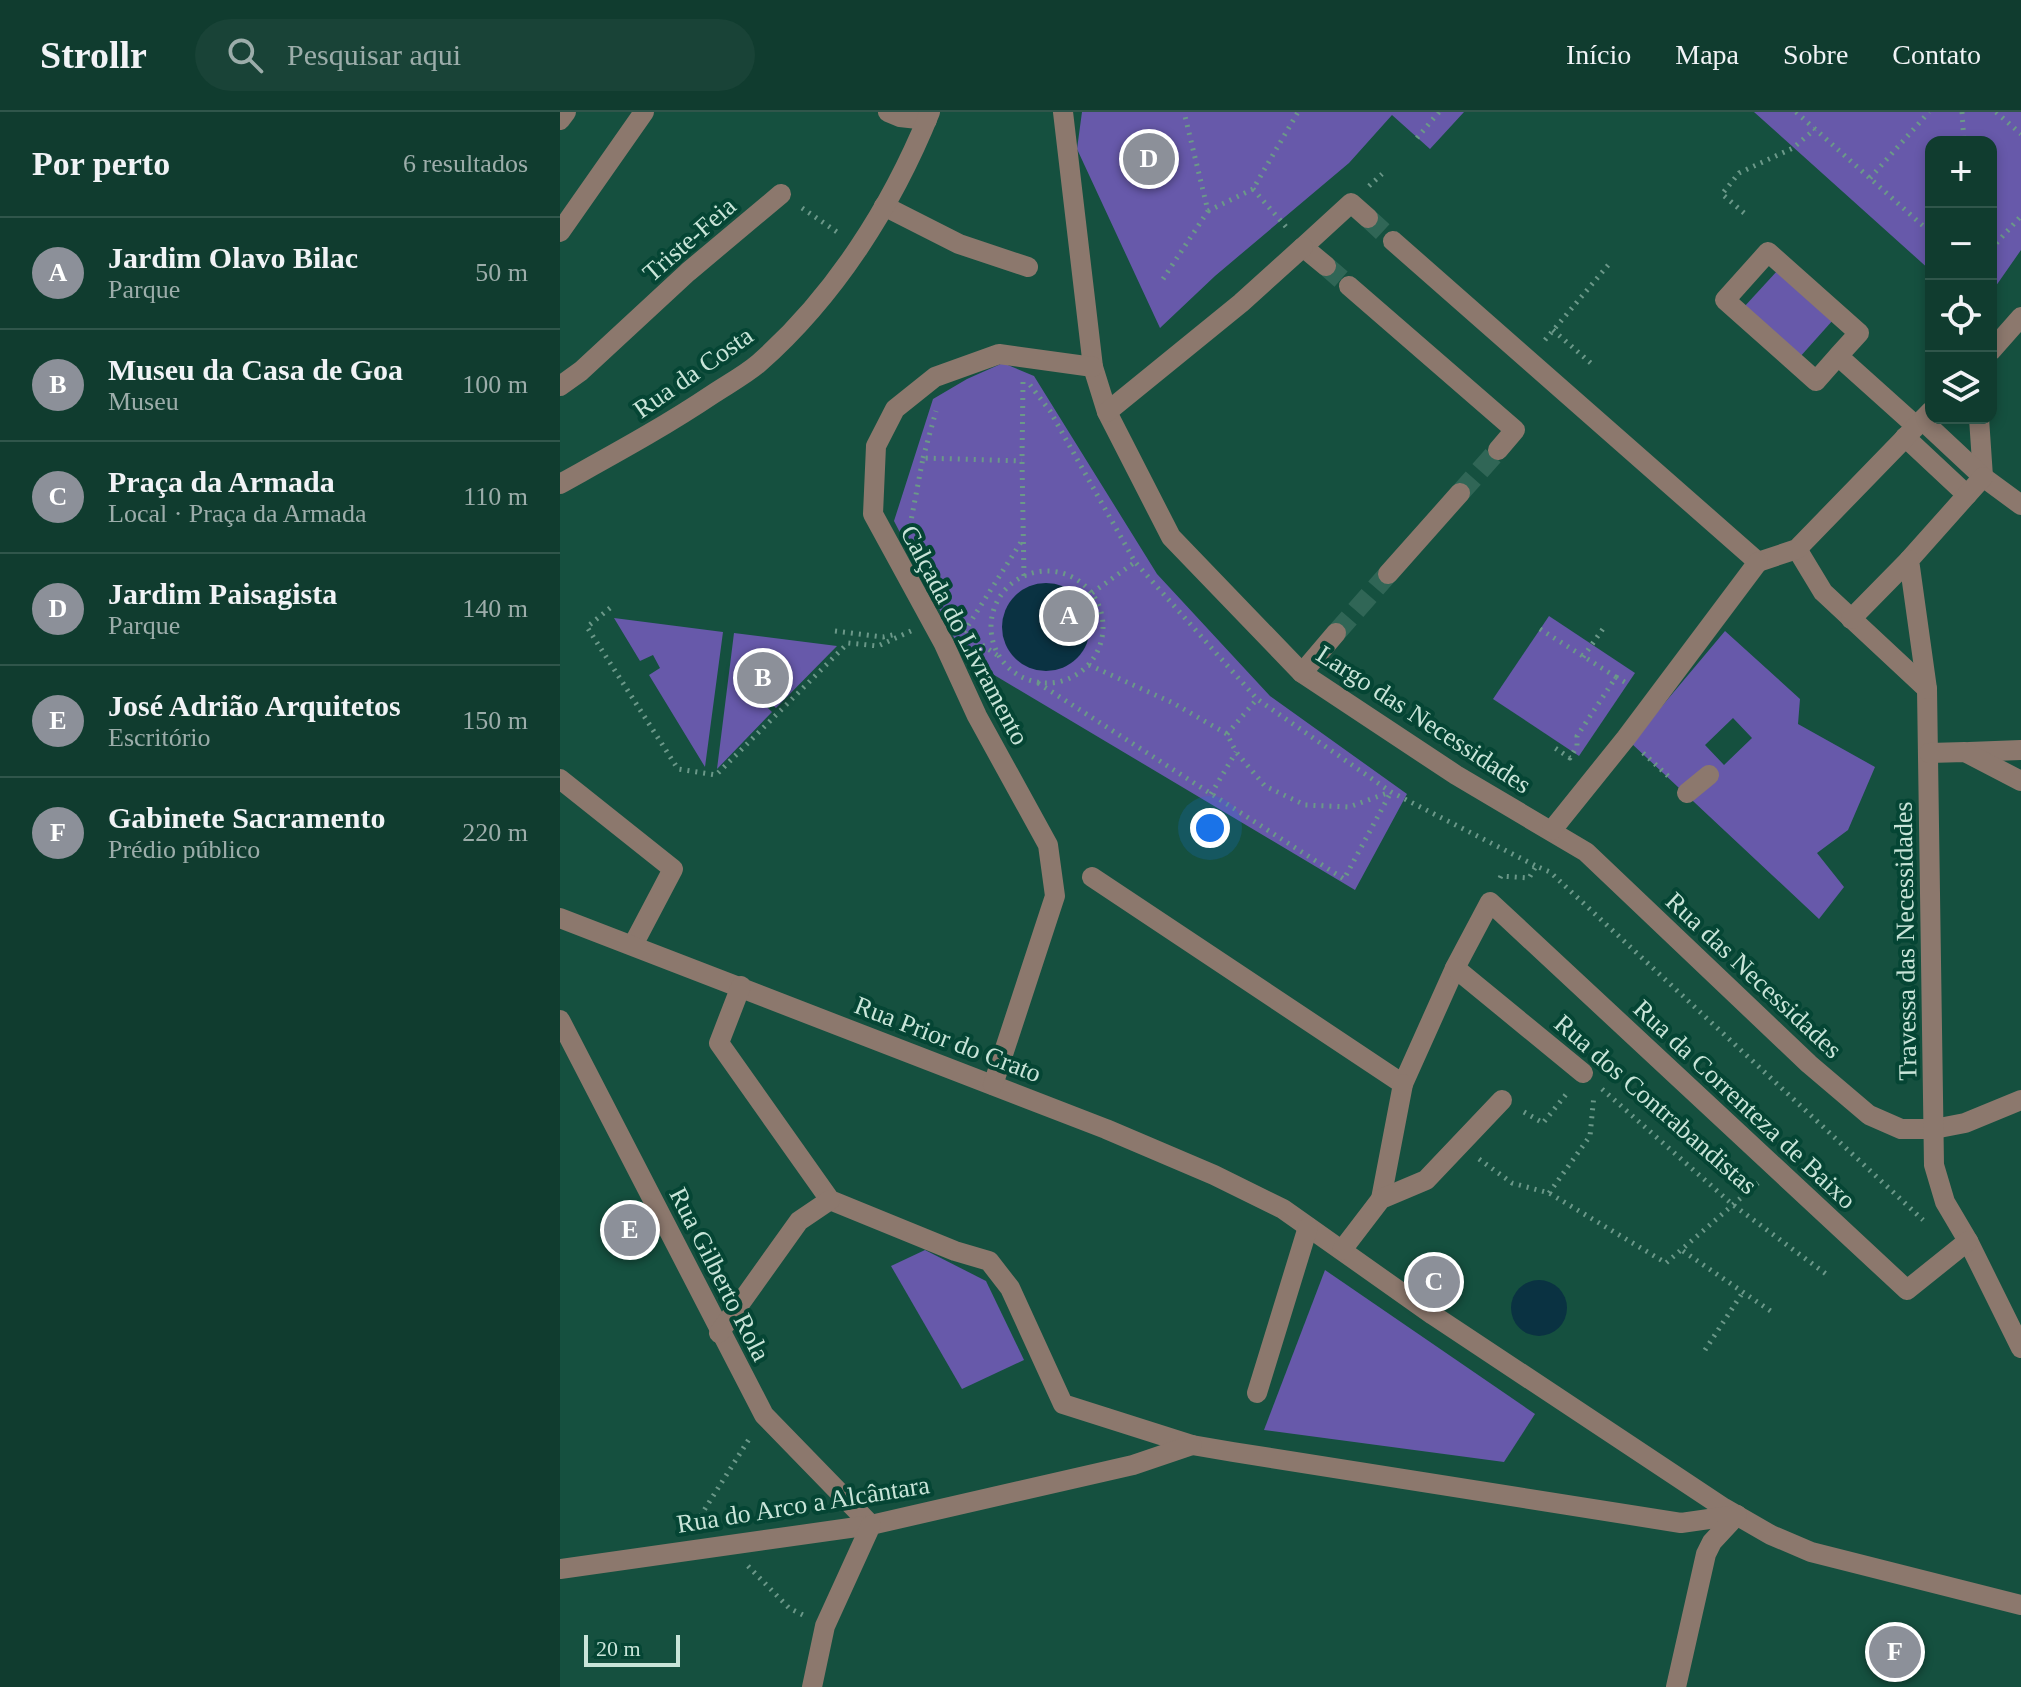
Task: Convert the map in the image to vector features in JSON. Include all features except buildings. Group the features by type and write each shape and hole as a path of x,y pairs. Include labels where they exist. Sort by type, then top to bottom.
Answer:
{"street":[{"path":"560,120 566,112"},
{"path":"560,232 644,112"},
{"path":"888,112 900,117 928,116"},
{"name":"Largo das Necessidades","path":"1063,112 1093,367 1107,412 1171,537 1302,673 1456,775 1552,830"},
{"name":"Rua da Costa","path":"560,484 669,423 758,364 825,295 859,247 884,206 928,116"},
{"name":"Triste-Feia","path":"560,386 581,371 688,272 781,194"},
{"path":"1107,412 1241,303 1351,203 1368,218"},
{"path":"884,206 959,244 1028,267"},
{"path":"1393,241 1758,562"},
{"path":"1303,247 1326,266"},
{"path":"1768,252 1859,333 1838,356 1816,381 1725,300 1768,252"},
{"path":"1349,286 1515,430 1498,450"},
{"path":"1997,344 2021,317"},
{"name":"Calçada do Livramento","path":"993,1085 1055,896 1048,845 977,716 937,630 873,514 876,446 895,409 935,377 999,354 1093,367"},
{"path":"1838,356 2021,505"},
{"path":"1918,424 1967,495"},
{"path":"1552,830 1626,738 1758,562 1797,549 1918,424"},
{"path":"1851,619 1983,477 1979,424"},
{"path":"1388,574 1460,493"},
{"path":"1797,549 1823,592 1927,689"},
{"name":"Travessa das Necessidades","path":"1909,560 1927,689 1934,1165 1962,1246 2021,1348"},
{"path":"1302,673 1336,633"},
{"path":"1929,753 2021,750"},
{"path":"1965,752 2021,781"},
{"path":"1687,793 1709,775"},
{"path":"560,779 673,869 633,945"},
{"name":"Rua das Necessidades","path":"1552,830 1586,852 1809,1064 1869,1115 1901,1129 1934,1129 1965,1123 2021,1100"},
{"path":"1092,877 1403,1084"},
{"name":"Rua da Correnteza de Baixo","path":"1455,968 1490,902 1907,1290 1962,1246"},
{"name":"Rua Prior do Crato","path":"560,918 993,1085 1214,1175 1283,1209 1458,1332 1771,1535 1811,1552 2021,1605"},
{"path":"1342,1250 1381,1199 1403,1084 1455,968"},
{"name":"Rua dos Contrabandistas","path":"1455,968 1589,1078"},
{"path":"741,986 719,1043 830,1200 955,1251 989,1261 1010,1288 1063,1404 1192,1445 1233,1452 1681,1523 1737,1515"},
{"name":"Rua Gilberto Rola","path":"560,1020 764,1415 871,1525"},
{"path":"1381,1199 1426,1180 1502,1100"},
{"path":"719,1333 799,1221 830,1200"},
{"path":"1257,1393 1308,1227"},
{"name":"Rua do Arco a Alcântara","path":"560,1569 871,1525 1133,1465 1192,1445"},
{"path":"1676,1687 1706,1554 1712,1542 1737,1515"},
{"path":"1681,1523 1704,1541 1706,1554"},
{"path":"812,1687 825,1626 871,1525"}],"path":[{"path":"1184,112 1208,211"},
{"path":"1163,279 1208,211 1253,189 1298,112"},
{"path":"1417,138 1439,112"},
{"path":"1796,112 1925,228"},
{"path":"1870,178 1929,112"},
{"path":"1962,112 1964,136"},
{"path":"1996,112 2021,134"},
{"path":"1744,213 1722,194 1739,173 1793,148 1815,129"},
{"path":"1253,189 1281,221"},
{"path":"781,194 859,247"},
{"path":"1997,242 2021,216"},
{"path":"1537,334 1545,341 1609,264"},
{"path":"1553,330 1594,366"},
{"path":"1015,376 1024,378 1050,411 1135,562 1257,699 1391,792 1550,872 1962,1246"},
{"path":"1024,378 1024,576"},
{"path":"909,529 929,428 938,404"},
{"path":"923,458 1022,461"},
{"path":"964,633 1023,537"},
{"path":"1092,593 1135,562"},
{"path":"1038,683 1057,683 1075,677 1089,665 1100,648 1103,629 1101,610 1092,593 1078,580 1061,572 1043,571 1024,576 1011,584 993,608 990,624 992,640 998,656 1008,669 1038,683 1344,879 1391,792"},
{"path":"610,608 587,627 678,769 716,775 848,643 878,646 910,631"},
{"path":"957,620 964,633 998,656"},
{"path":"1583,657 1605,626"},
{"path":"1540,629 1628,684"},
{"path":"835,631 883,637 910,631 937,630"},
{"path":"1089,665 1173,703 1227,734 1236,752 1265,786 1305,805 1349,807 1391,792"},
{"path":"1555,748 1570,758 1577,746 1577,736 1616,677"},
{"path":"1227,734 1257,699"},
{"path":"1626,738 1687,793"},
{"path":"1211,794 1236,752"},
{"path":"1501,876 1529,878 1536,866"},
{"path":"1502,1100 1543,1123 1589,1078"},
{"path":"1549,1193 1590,1136 1589,1078"},
{"name":"Rua dos Contrabandistas","path":"1589,1078 1732,1204 1826,1274"},
{"path":"1459,1145 1512,1183 1549,1193 1666,1263 1776,1168"},
{"path":"1683,1251 1772,1312"},
{"path":"1705,1350 1743,1292"},
{"path":"679,1551 764,1415"},
{"path":"726,1544 789,1608 825,1626"}],"shaded area":[{"path":"1082,112 1464,112 1430,149 1392,115 1349,163 1215,276 1160,328 1077,149"},
{"path":"1754,112 2021,112 2021,250 1997,284 1997,136 1925,136 1925,266"},
{"path":"1778,270 1833,320 1799,358 1744,307"},
{"path":"1003,363 1034,376 1157,574 1270,696 1407,794 1355,890 964,657 894,521 933,399"},
{"path":"1549,616 1635,673 1579,756 1493,699"},
{"path":"614,618 723,632 705,767 649,675 660,668 653,655 640,661"},
{"path":"1725,631 1800,699 1798,724 1875,767 1848,830 1817,853 1844,887 1819,919 1631,743","holes":["1733,718 1752,738 1724,765 1705,745"]},
{"path":"734,633 837,646 776,708 761,694 757,697 772,712 717,769"},
{"path":"925,1250 986,1281 1024,1360 962,1389 891,1266"},
{"path":"1325,1270 1535,1414 1504,1462 1264,1430"}],"water":[{"path":"1046,583 1063,587 1077,596 1086,610 1090,627 1086,644 1077,658 1063,667 1046,671 1029,667 1015,658 1006,644 1002,627 1006,610 1015,596 1029,587"},
{"path":"1539,1280 1559,1288 1567,1308 1559,1328 1539,1336 1519,1328 1511,1308 1519,1288"}],"tunnel":[{"path":"1368,218 1393,241"},
{"path":"1326,266 1349,286"},
{"path":"1460,493 1498,450"},
{"path":"1336,633 1388,574"}],"place":[{"name":"Jardim Paisagista","path":"1149,159"},
{"name":"Jardim Olavo Bilac","path":"1069,616"},
{"name":"Museu da Casa de Goa","path":"763,678"},
{"name":"José Adrião Arquitetos","path":"630,1230"},
{"name":"Praça da Armada","path":"1434,1282"},
{"name":"Gabinete Sacramento","path":"1895,1652"}]}
